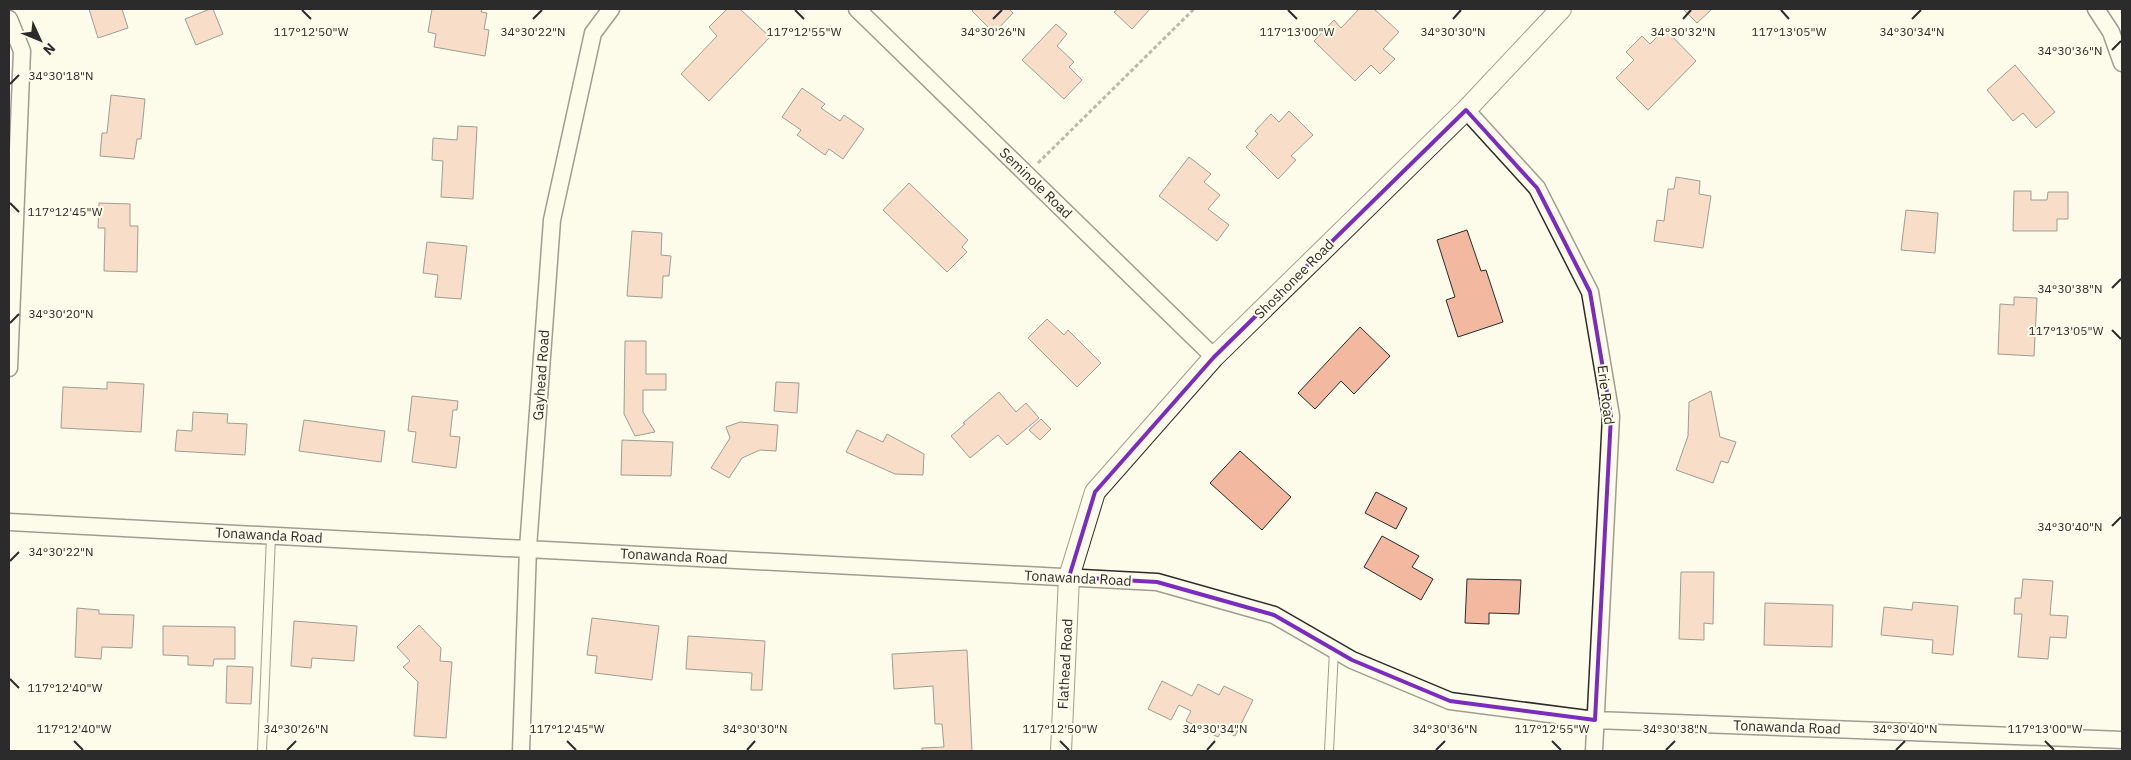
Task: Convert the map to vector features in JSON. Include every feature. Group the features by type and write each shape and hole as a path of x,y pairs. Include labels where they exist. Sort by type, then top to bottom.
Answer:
{"street":[{"name":"Gayhead Road","path":"521,751 528,548 552,220 593,33 611,9"},
{"name":"Seminole Road","path":"857,9 1214,357"},
{"name":"Shoshonee Road","path":"1069,577 1095,492 1214,357 1466,110 1561,9"},
{"path":"2096,9 2110,32 2122,63"},
{"path":"9,19 22,51 9,368"},
{"name":"Erie Road","path":"1466,110 1537,188 1590,292 1611,416 1594,751"},
{"name":"Tonawanda Road","path":"9,522 1157,582 1274,615 1352,660 1450,701 1595,720 2122,740"},
{"name":"Flathead Road","path":"1061,751 1069,577"}],"lane":[{"path":"262,751 271,536"},
{"path":"1329,751 1334,650"}],"path":[{"path":"1027,174 1194,9"}],"highlighted area":[{"path":"1466,110 1537,188 1590,292 1611,416 1595,720 1450,701 1352,660 1274,615 1157,582 1069,577 1095,492 1214,357"}],"building":[{"path":"89,9 122,9 128,28 98,38"},
{"path":"213,9 223,34 196,45 185,19"},
{"path":"432,9 482,9 481,12 487,13 484,29 489,30 485,56 434,47 436,34 428,32"},
{"path":"727,9 740,9 770,37 709,101 681,74 717,36 709,27"},
{"path":"974,9 1009,9 1013,13 994,33 972,11"},
{"path":"1118,9 1150,9 1132,29 1114,12"},
{"path":"1359,9 1374,9 1399,32 1383,49 1395,59 1380,74 1371,65 1355,81 1314,41 1334,20 1341,28"},
{"path":"1683,9 1712,9 1697,23"},
{"path":"1056,24 1067,34 1057,46 1074,62 1069,67 1082,80 1064,99 1022,60"},
{"path":"1665,29 1696,61 1648,110 1616,78 1634,60 1626,52 1642,36 1650,44"},
{"path":"2015,65 2055,112 2036,128 2023,113 2013,121 1987,90"},
{"path":"802,88 825,104 821,108 840,121 844,115 864,129 843,159 829,149 825,155 797,135 801,130 782,117"},
{"path":"111,95 145,99 141,139 137,139 134,159 100,156 102,133 107,133"},
{"path":"1289,111 1313,135 1291,156 1296,160 1278,179 1246,147 1258,134 1255,131 1271,114 1279,122"},
{"path":"458,126 477,127 473,199 441,197 443,161 432,160 433,138 457,140"},
{"path":"1189,157 1211,174 1204,182 1220,195 1208,209 1229,225 1217,241 1159,196"},
{"path":"1676,177 1700,181 1699,194 1711,196 1703,248 1654,241 1657,220 1664,221 1668,189 1674,189"},
{"path":"909,183 968,240 962,247 967,252 947,272 883,210"},
{"path":"2014,191 2031,191 2031,200 2047,200 2048,192 2068,192 2068,219 2057,219 2057,231 2013,231"},
{"path":"99,203 130,204 130,226 138,226 137,272 104,271 105,228 98,228"},
{"path":"1906,210 1938,213 1935,253 1901,250"},
{"path":"1467,230 1481,271 1486,270 1503,322 1458,337 1446,300 1455,297 1437,240"},
{"path":"632,231 662,233 661,255 671,256 669,276 663,276 662,298 627,296"},
{"path":"427,242 467,246 461,299 435,297 438,275 423,273"},
{"path":"2014,297 2037,298 2034,356 1998,354 2000,304 2014,305"},
{"path":"1047,319 1064,335 1068,330 1101,363 1077,387 1028,338"},
{"path":"1360,327 1390,356 1354,394 1341,381 1315,409 1298,393"},
{"path":"625,341 646,341 646,374 666,374 666,390 643,390 643,412 655,432 635,436 624,414"},
{"path":"107,382 144,384 141,432 61,428 63,387 107,389"},
{"path":"776,382 799,383 797,413 774,411"},
{"path":"1711,391 1720,437 1736,442 1728,463 1721,461 1713,483 1676,470 1688,436 1689,402"},
{"path":"999,392 1016,412 1026,403 1039,418 1007,445 998,435 970,458 951,436"},
{"path":"412,396 458,401 457,410 453,410 450,436 460,437 456,468 412,462 416,432 408,431"},
{"path":"193,412 228,414 227,423 247,424 245,455 175,451 177,430 192,431"},
{"path":"1041,419 1051,429 1040,440 1029,430"},
{"path":"304,420 385,431 381,462 299,451"},
{"path":"740,422 778,425 776,451 760,450 742,458 729,478 711,468 730,438 726,427"},
{"path":"857,430 883,442 887,434 924,454 923,475 895,474 846,452"},
{"path":"622,440 673,442 671,476 621,475"},
{"path":"1240,451 1291,497 1262,530 1210,483"},
{"path":"1376,492 1407,508 1396,529 1365,513"},
{"path":"1382,536 1419,556 1412,567 1433,579 1421,600 1364,567"},
{"path":"1681,572 1714,572 1713,624 1704,623 1704,640 1679,639"},
{"path":"1467,579 1521,580 1519,614 1489,613 1489,624 1465,623"},
{"path":"2023,579 2053,581 2050,615 2068,616 2066,638 2050,637 2048,659 2018,657 2022,614 2014,614 2015,598 2021,598"},
{"path":"1913,602 1958,606 1953,655 1932,653 1933,640 1881,635 1884,607 1912,610"},
{"path":"1765,603 1833,605 1832,647 1764,645"},
{"path":"77,608 99,610 99,614 134,615 132,648 102,647 101,659 75,657"},
{"path":"592,618 659,626 652,680 595,673 597,656 587,655"},
{"path":"294,621 357,626 354,661 312,658 311,668 291,666"},
{"path":"419,625 441,648 440,661 452,662 446,738 414,736 418,682 403,667 410,661 397,647"},
{"path":"163,626 235,627 235,659 214,659 213,666 188,665 188,656 163,655"},
{"path":"688,636 765,641 762,690 751,690 752,673 686,669"},
{"path":"967,650 972,751 922,751 922,748 944,747 942,724 935,724 933,686 894,689 892,654"},
{"path":"227,666 253,667 251,704 226,703"},
{"path":"1162,681 1192,696 1198,684 1219,695 1224,686 1253,700 1235,736 1222,730 1218,737 1186,721 1191,711 1179,705 1171,720 1148,709"}]}
